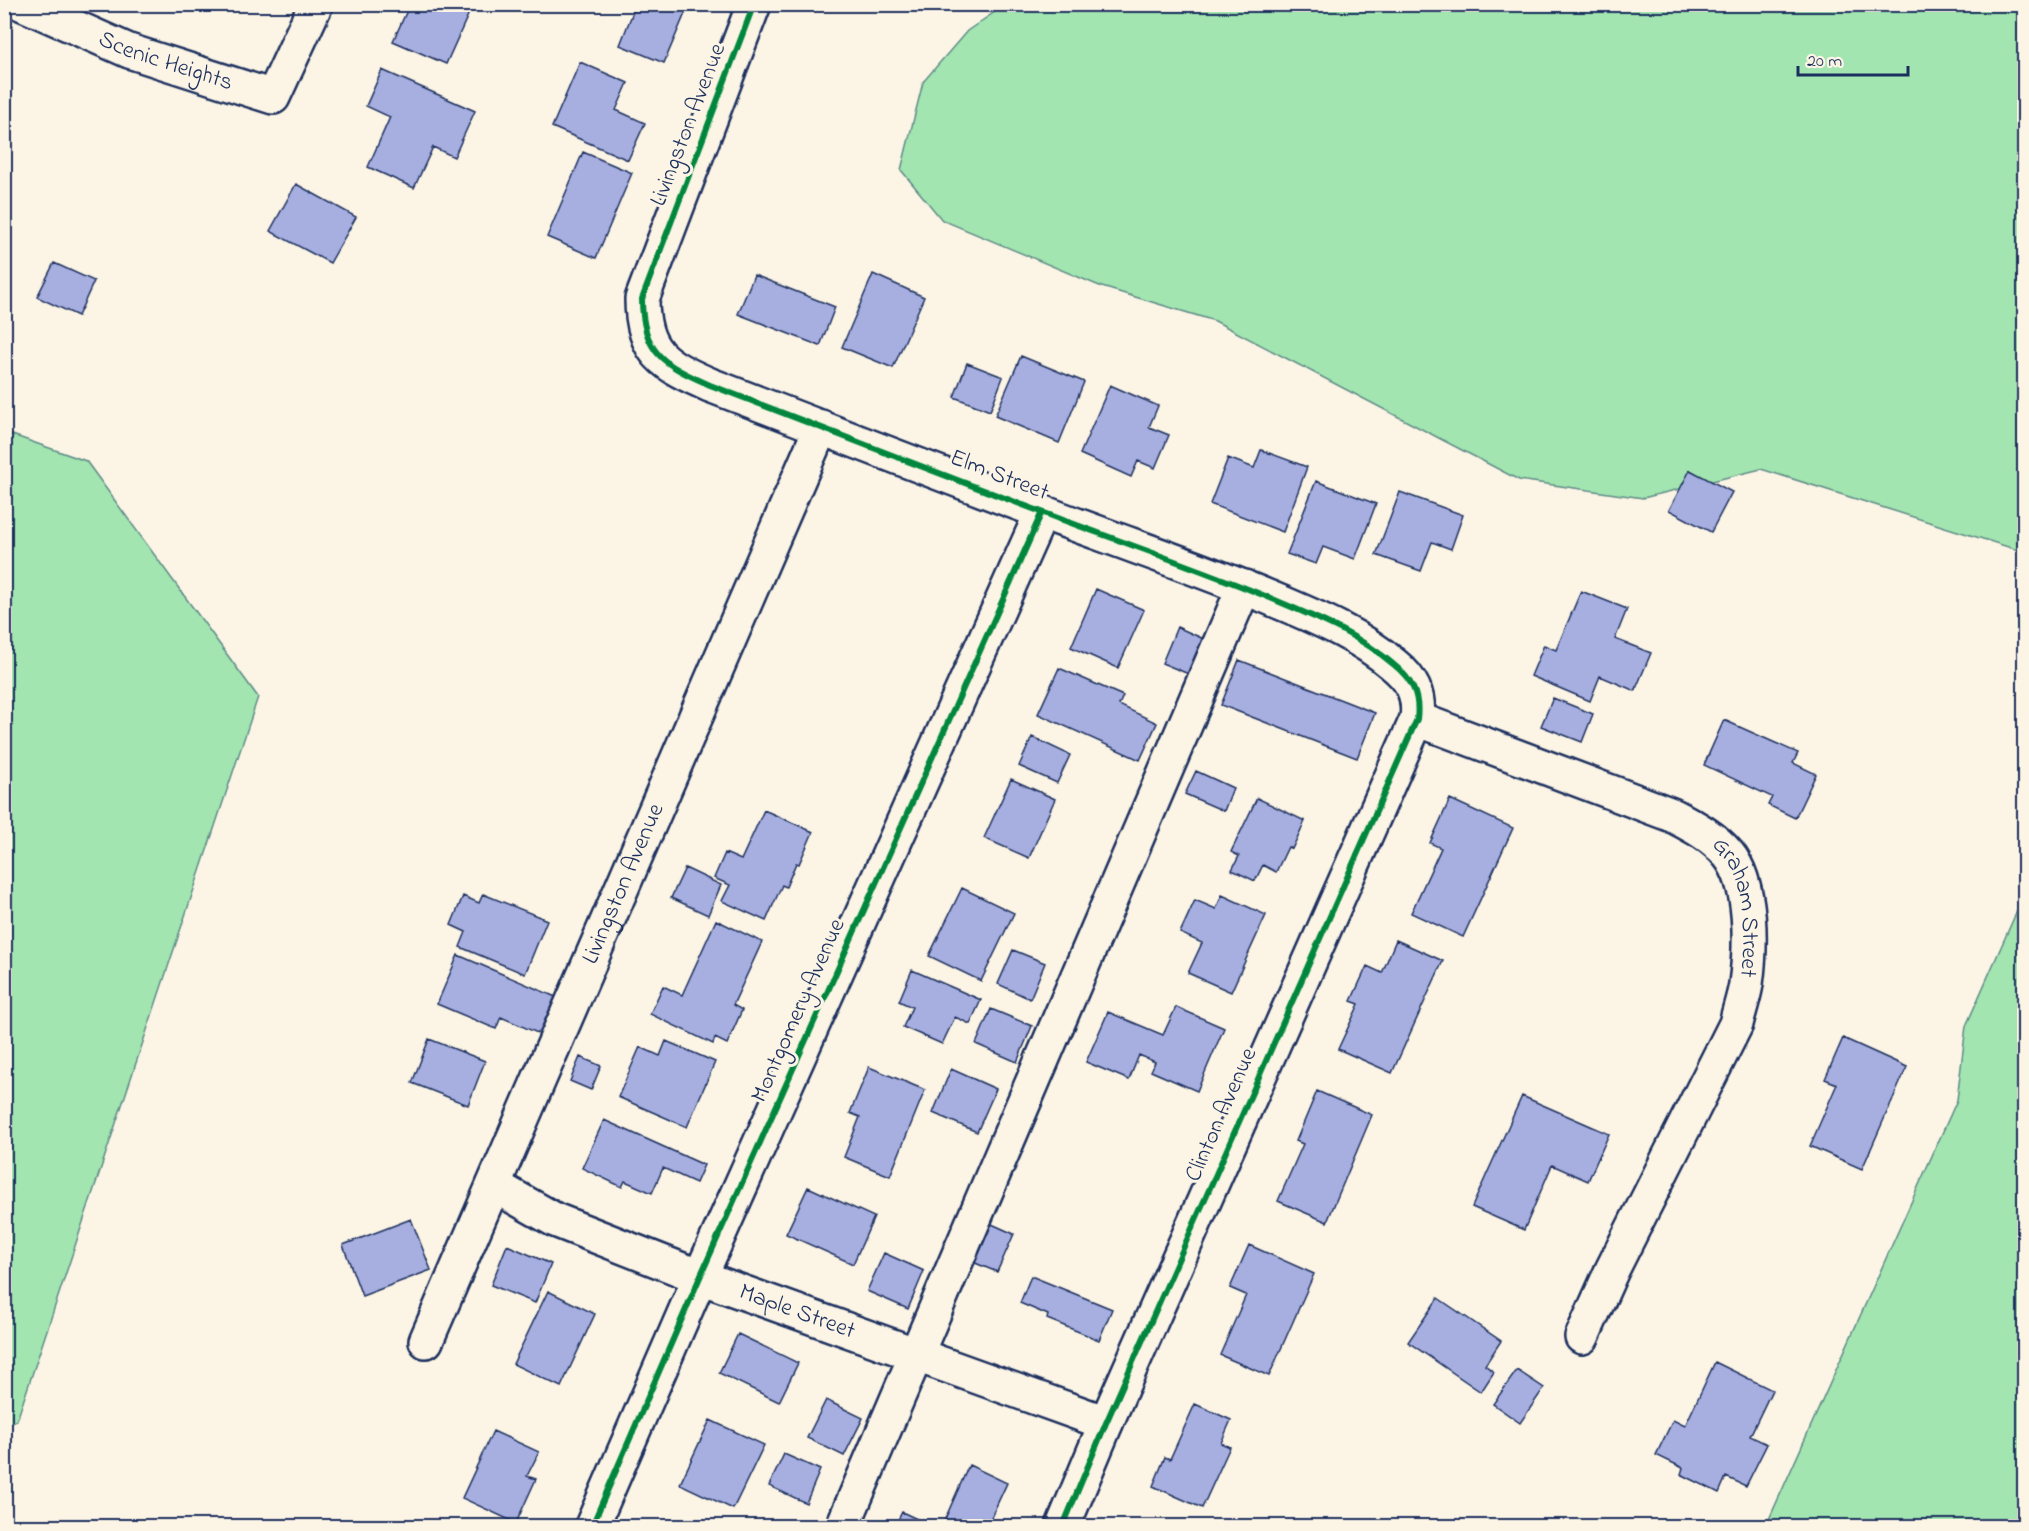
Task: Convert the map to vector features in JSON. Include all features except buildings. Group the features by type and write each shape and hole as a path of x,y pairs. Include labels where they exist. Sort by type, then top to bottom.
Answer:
{"street":[{"name":"Scenic Heights","path":"23,4 129,51 273,97 316,4"},
{"name":"Livingston Avenue","path":"670,225 754,4"},
{"name":"Elm Street","path":"670,225 642,299 642,322 653,348 676,370 1042,512 1244,586 1340,628 1394,664 1412,683 1417,694 1416,719"},
{"name":"Livingston Avenue","path":"426,1341 495,1186 821,427"},
{"name":"Montgomery Avenue","path":"592,1527 700,1276 1042,512"},
{"path":"843,1527 1244,586"},
{"name":"Graham Street","path":"1416,719 1672,815 1705,832 1729,855 1745,888 1749,929 1747,974 1736,1024 1612,1270 1582,1337"},
{"name":"Clinton Avenue","path":"1063,1527 1106,1424 1416,719"},
{"name":"Maple Street","path":"495,1186 555,1220 700,1276 1106,1424"}],"green space":[{"path":"1005,5 2024,5 2024,552 1761,469 1643,498 1519,480 1215,321 1102,287 942,220 901,170 923,82 967,31"},
{"path":"4,432 86,461 258,697 17,1420 5,1425"},
{"path":"2024,895 2024,1526 1766,1526 1957,1100 1966,1026"}],"cycle path":[{"path":"754,4 642,299 646,332 651,345 659,355 680,371 710,385 1216,576 1312,616 1340,629 1380,654 1400,670 1410,682 1416,695 1417,719 1106,1423 1063,1526"},
{"path":"592,1526 700,1277 1042,512"}]}
